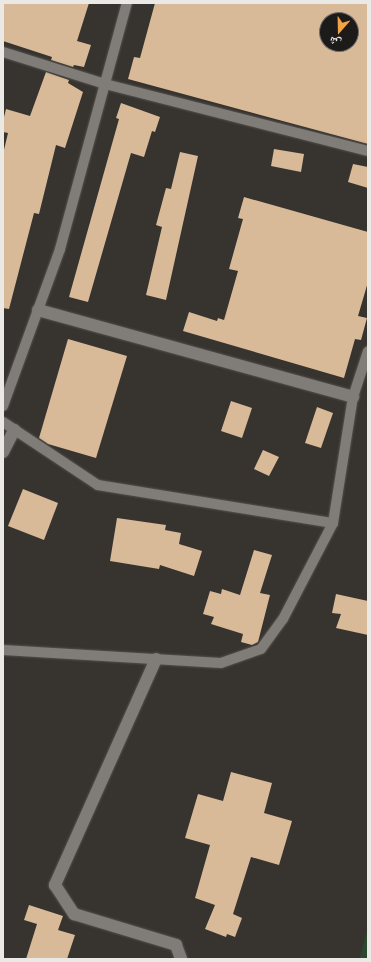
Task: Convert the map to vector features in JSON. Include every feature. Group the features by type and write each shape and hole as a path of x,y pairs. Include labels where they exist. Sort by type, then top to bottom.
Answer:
{"street":[{"path":"38,310 353,397"},
{"path":"3,452 14,430"},
{"path":"156,658 55,884 74,914 176,945 181,959"}],"lane":[{"path":"3,406 60,249 127,3"},
{"path":"3,52 105,84 368,151"},
{"path":"3,650 156,658 221,664 261,649 283,619 333,523 353,397 368,350"},
{"path":"3,419 14,430"},
{"path":"3,422 98,485 333,523"}],"green space":[{"path":"368,928 368,959 359,959"}],"building":[{"path":"3,3 89,3 77,41 91,45 84,67 74,65 73,67 51,60 52,57 3,41"},
{"path":"155,3 368,3 368,144 128,79 134,57 140,58"},
{"path":"46,72 69,80 68,83 83,92 65,148 56,145 39,214 34,213 9,309 3,308 3,154 8,133 3,132 3,121 6,109 30,116"},
{"path":"121,103 160,117 155,132 152,131 144,157 131,153 88,302 69,297 119,119 116,118"},
{"path":"274,149 304,154 301,172 271,166"},
{"path":"180,152 198,156 166,300 146,295 162,227 156,225 166,188 171,189"},
{"path":"353,164 368,167 368,188 348,182"},
{"path":"244,197 368,232 368,282 358,316 367,318 361,340 355,339 344,378 183,331 189,312 217,321 218,318 224,320 238,271 229,269 243,219 238,218"},
{"path":"68,339 127,356 96,458 48,444 39,438"},
{"path":"231,401 252,408 242,438 221,431"},
{"path":"317,407 333,413 321,448 305,443"},
{"path":"263,450 279,457 269,476 254,469"},
{"path":"23,489 58,503 44,540 8,526"},
{"path":"117,518 166,525 165,530 181,533 179,544 202,551 194,576 160,565 159,569 110,561"},
{"path":"254,550 272,555 260,593 270,595 258,642 252,645 241,642 243,634 211,624 214,617 203,614 210,591 221,594 222,589 240,595"},
{"path":"336,594 368,601 368,635 336,628 341,614 332,613"},
{"path":"231,772 272,783 264,813 292,821 279,865 251,857 233,914 242,918 235,937 227,934 226,937 205,929 215,905 195,898 210,845 185,838 198,794 223,801"},
{"path":"29,905 63,916 58,930 75,935 67,959 26,959 37,924 24,920"}]}
